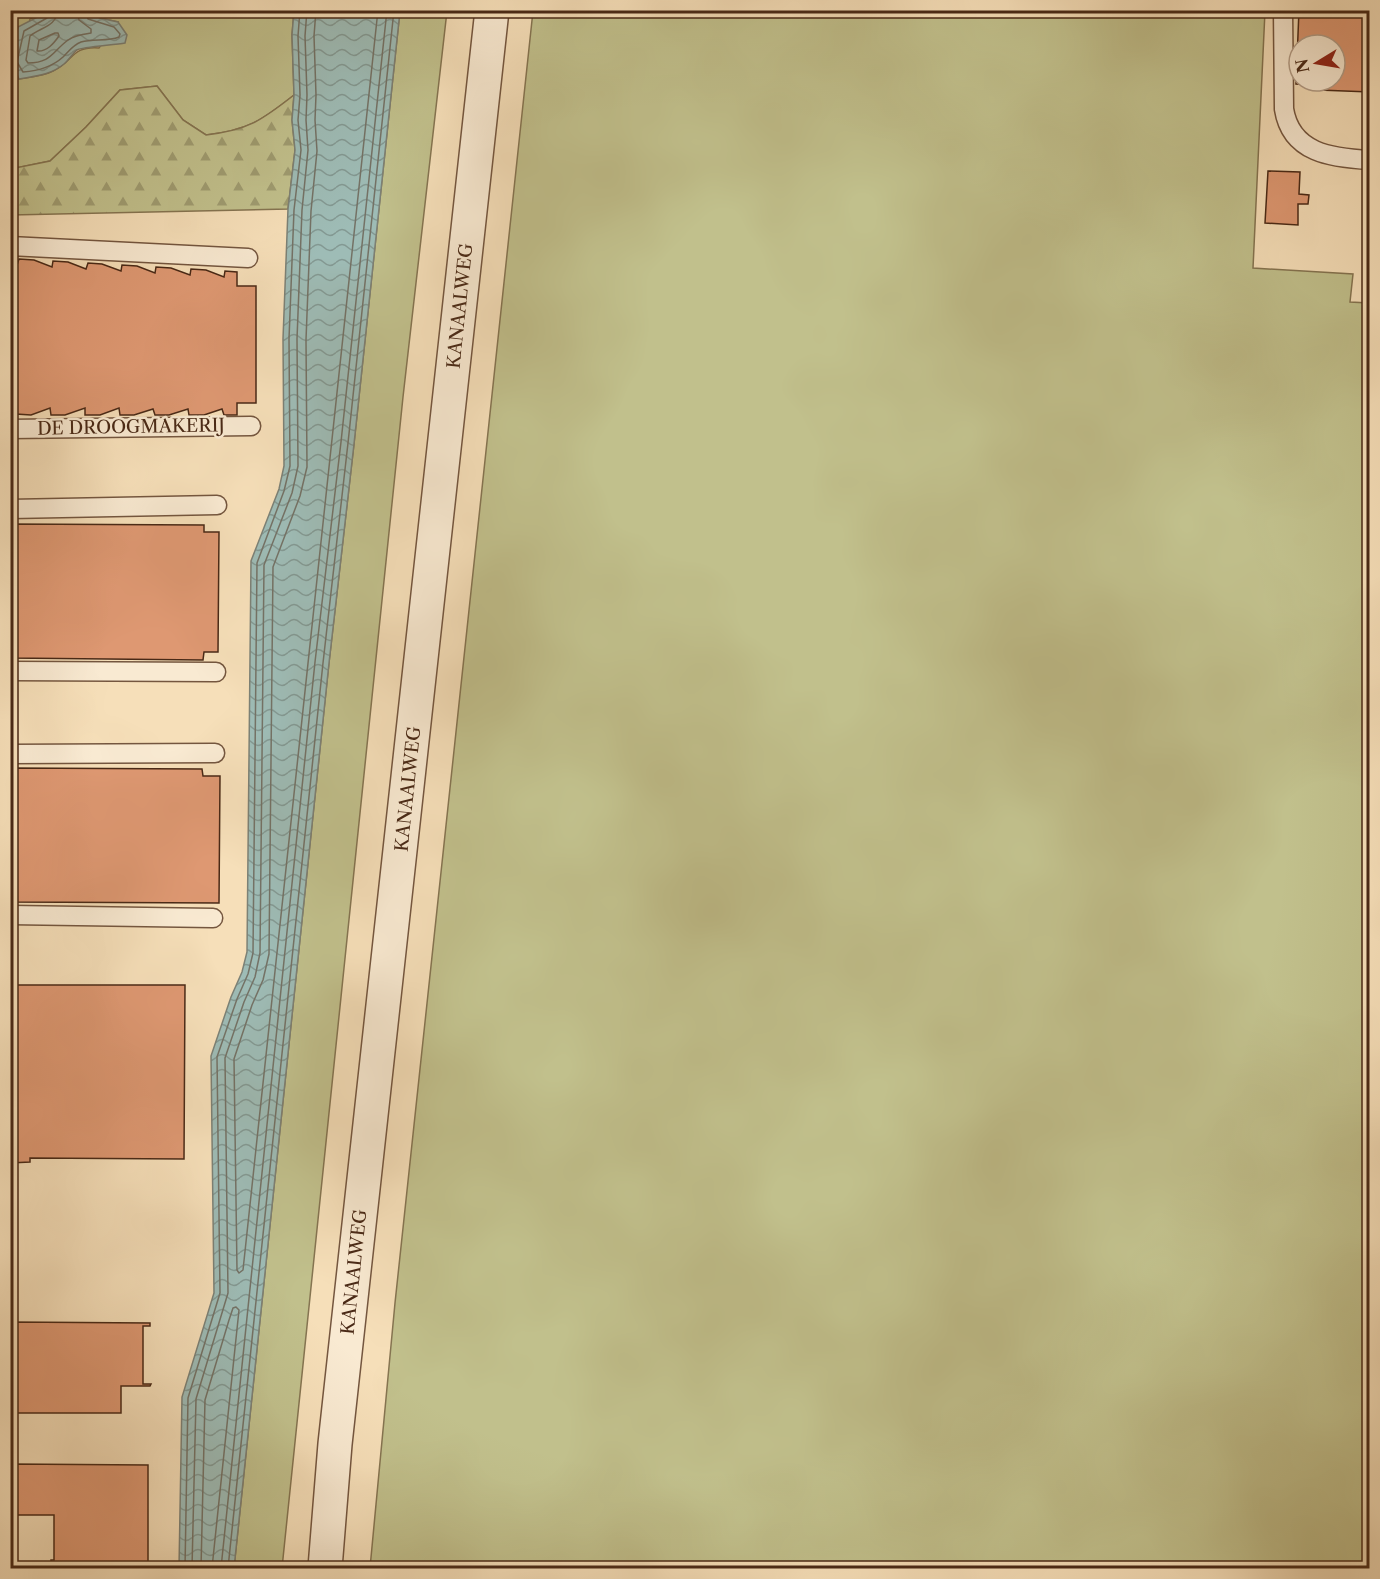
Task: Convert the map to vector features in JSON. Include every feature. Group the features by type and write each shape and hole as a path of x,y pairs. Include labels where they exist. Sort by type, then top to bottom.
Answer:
{"street":[{"name":"KANAALWEG","path":"325,1569 337,1432 492,10"}],"lane":[{"path":"1283,10 1284,109 1287,124 1294,134 1314,150 1329,156 1370,160"},
{"path":"10,246 248,258"},
{"name":"DE DROOGMAKERIJ","path":"10,429 251,426"},
{"path":"10,508 217,505"},
{"path":"10,671 216,672"},
{"path":"10,754 215,753"},
{"path":"10,915 213,918"}],"green space":[{"path":"11,11 49,11 30,19 19,79 49,73 83,49 99,48 118,22 100,18 86,11 294,11 292,35 294,95 253,123 233,130 206,135 183,120 157,86 120,90 50,161 11,169"},
{"path":"400,11 447,11 403,397 282,1568 234,1568 329,663"},
{"path":"533,11 1265,11 1253,268 1353,274 1350,302 1369,303 1369,1568 370,1568 395,1303"},
{"path":"157,86 183,120 206,135 233,130 253,123 294,95 292,120 295,150 288,209 11,215 10,169 50,161 120,90"}],"water":[{"path":"49,11 86,11 100,18 118,22 127,35 125,43 77,50 54,71 19,79 14,66 14,47 18,27"},
{"path":"294,11 400,11 234,1568 179,1568 182,1397 214,1293 211,1056 242,972 247,952 251,561 279,489 284,466 283,339 288,209 295,150 292,120"}],"building":[{"path":"1299,10 1370,10 1370,92 1347,91 1347,33 1298,33"},
{"path":"1268,171 1300,172 1299,194 1309,195 1308,204 1298,204 1298,225 1265,223"},
{"path":"19,259 34,260 52,267 53,261 68,262 86,269 88,263 102,264 121,271 122,265 137,266 155,273 156,267 171,268 190,275 191,269 206,270 224,277 225,271 237,272 237,286 256,286 256,403 237,403 237,415 224,415 222,409 204,415 189,415 188,409 169,415 155,415 153,409 134,415 120,415 119,408 100,415 85,415 85,408 65,415 51,415 50,408 31,415 16,414 15,408 10,409 10,263 17,265"},
{"path":"10,524 204,525 204,532 219,532 218,652 204,652 203,660 10,658"},
{"path":"10,768 202,769 203,776 220,776 219,903 10,902"},
{"path":"10,985 185,985 184,1159 30,1158 30,1162 10,1163"},
{"path":"10,1322 150,1323 150,1326 143,1326 143,1384 151,1384 150,1386 121,1386 121,1413 10,1413"},
{"path":"10,1464 148,1465 148,1568 51,1568 51,1560 54,1560 54,1515 10,1515"}]}
